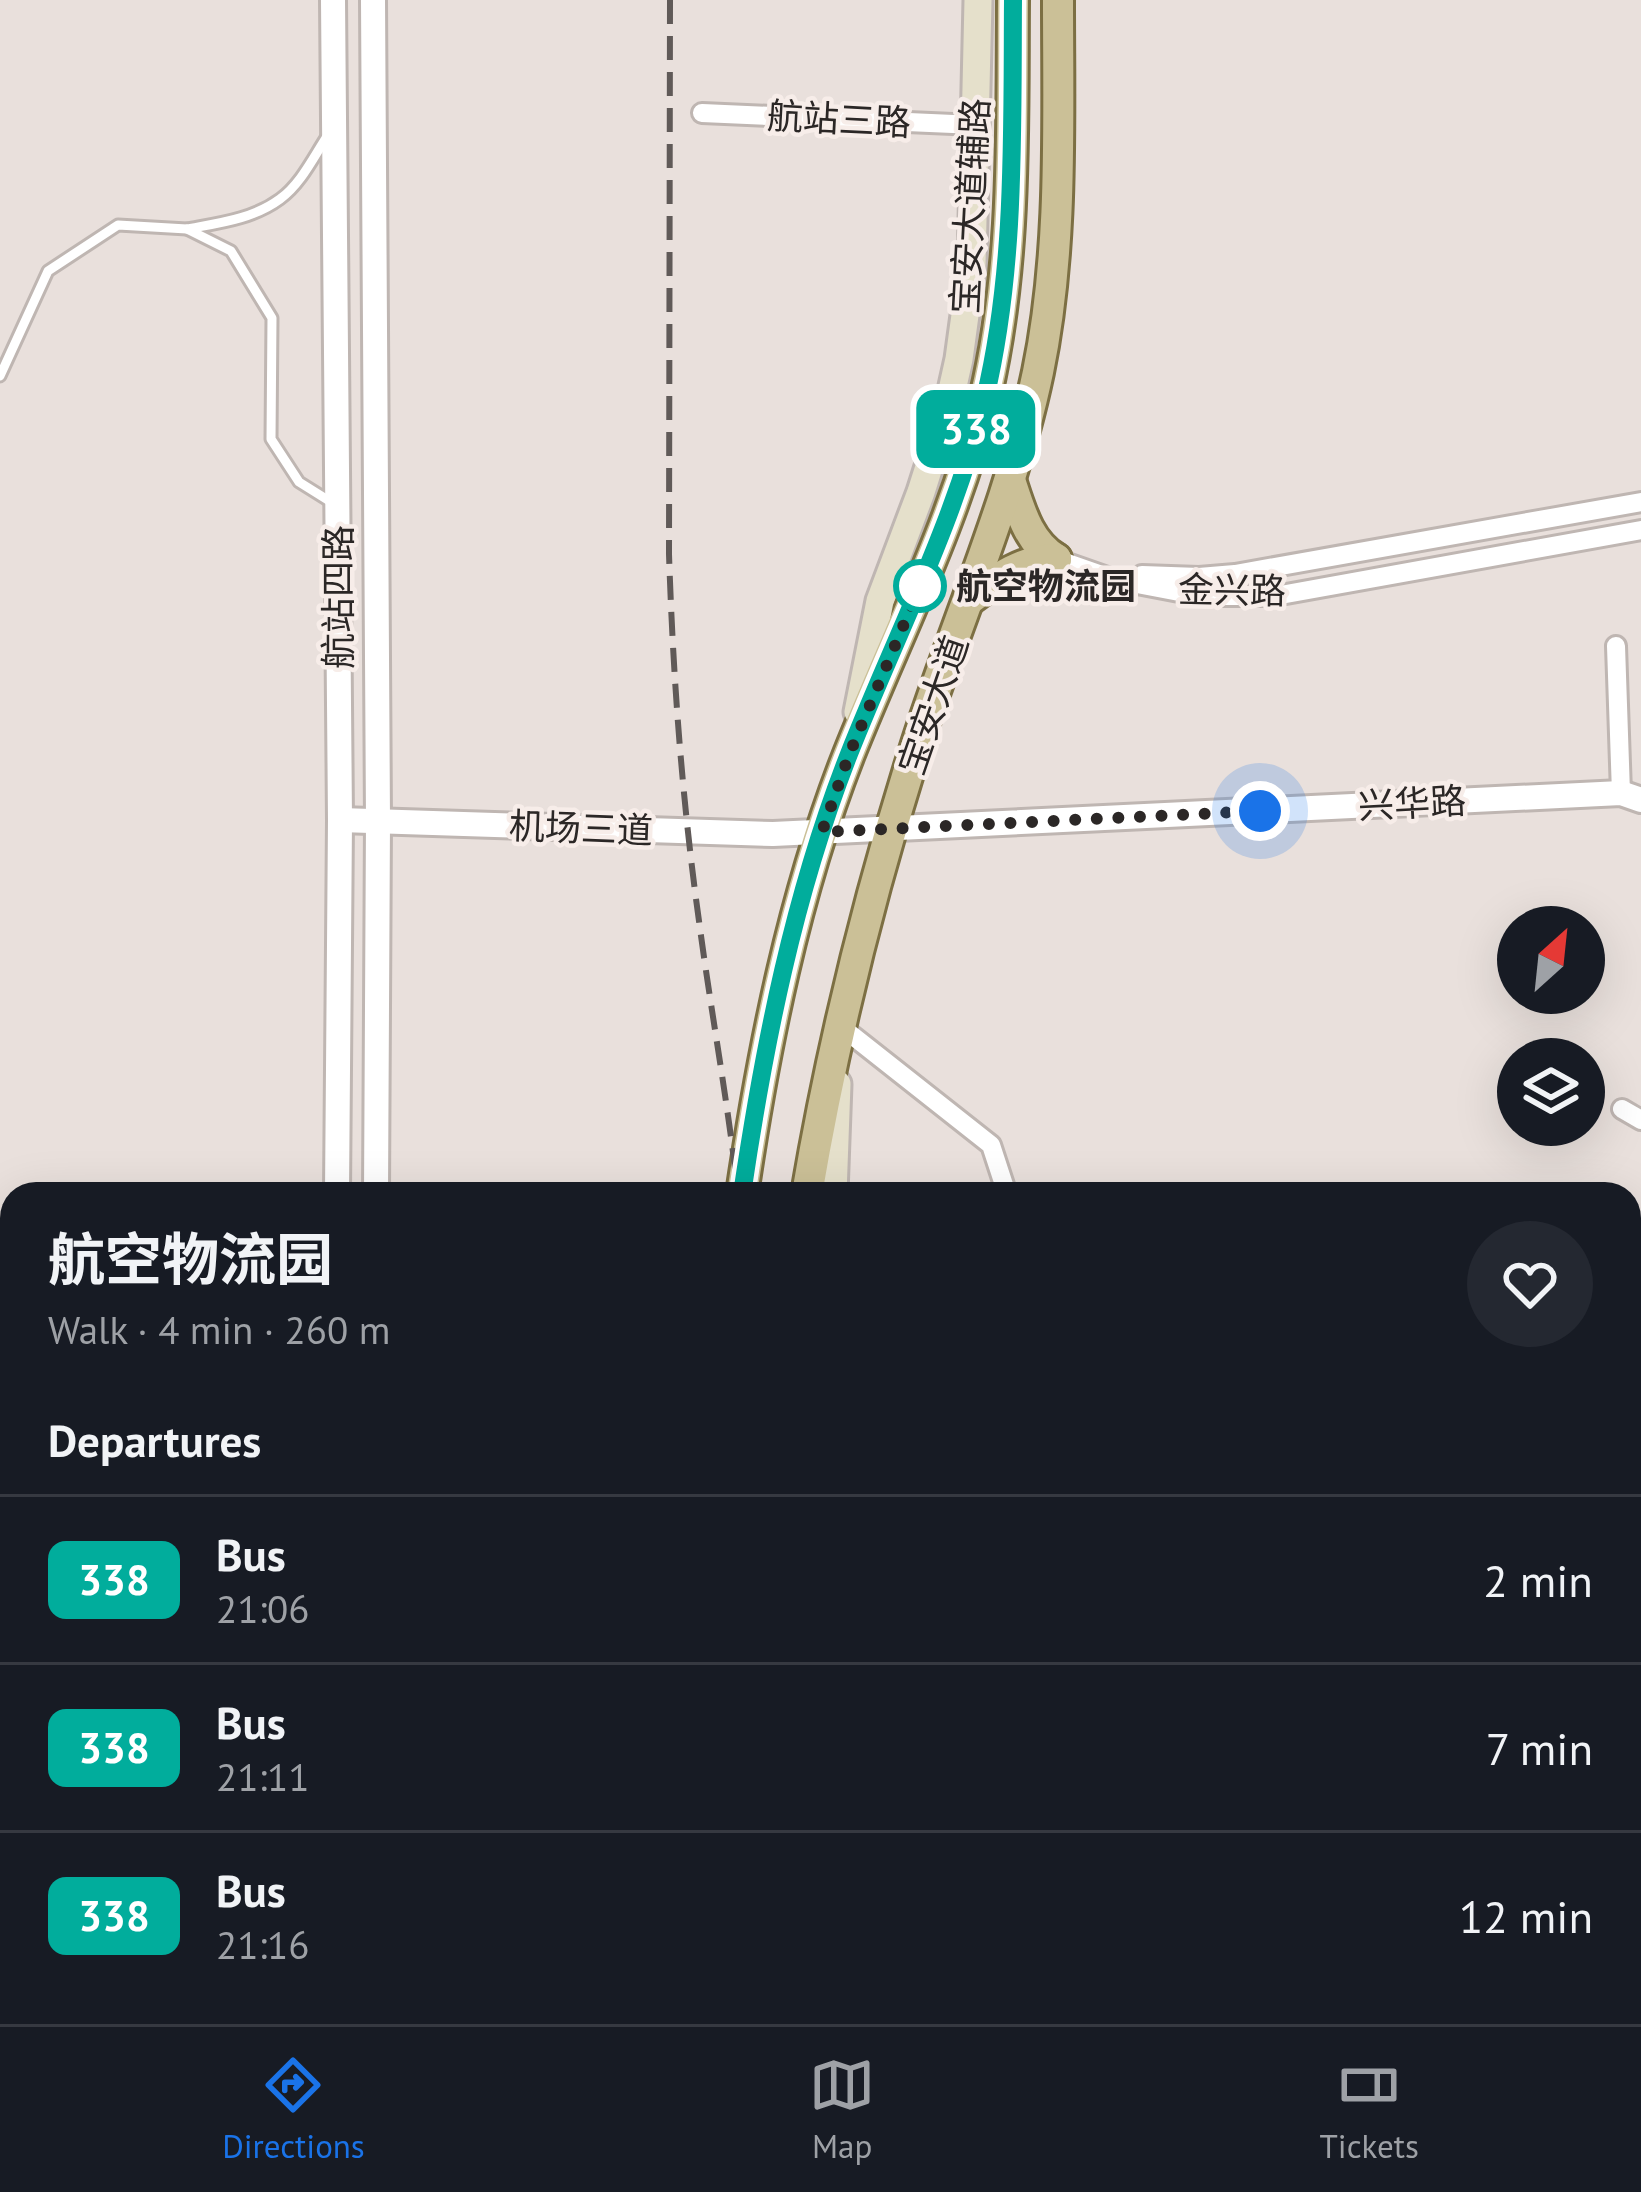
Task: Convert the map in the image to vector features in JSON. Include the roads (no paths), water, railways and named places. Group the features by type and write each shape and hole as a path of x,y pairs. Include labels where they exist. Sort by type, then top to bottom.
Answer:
{"main road":[{"name":"宝安大道辅路","path":"849,755 876,613 935,448 959,359 972,264 978,0"},
{"name":"宝安大道","path":"744,1182 799,907 849,755 944,528 989,380 1006,280 1013,0"},
{"name":"宝安大道","path":"809,1182 863,925 918,741 1010,480 1038,370 1051,284 1058,0"},
{"path":"1010,480 1023,520 1044,552 1056,559"},
{"path":"970,599 1006,572 1056,559"},
{"path":"833,1182 839,1025"}],"street":[{"name":"航站四路","path":"333,0 340,820 337,1182"},
{"name":"航站四路","path":"373,0 376,1182"},
{"name":"航站三路","path":"702,112 976,125"},
{"name":"金兴路","path":"1056,559 1163,577 1235,574 1641,502"},
{"name":"金兴路","path":"1056,559 1116,580 1179,592 1275,596 1641,530"},
{"path":"1616,646 1631,796"},
{"name":"兴华路","path":"822,832 1631,796"},
{"name":"机场三道","path":"340,820 822,832"},
{"path":"839,1025 991,1145 1003,1182"},
{"path":"1622,1109 1641,1120"}],"lane":[{"path":"0,376 48,271 118,225 187,229 240,220 280,199 297,182 334,126"},
{"path":"187,229 231,251 272,318 272,439 299,482 338,506"}],"railway":[{"path":"670,0 673,646 693,875 736,1182"}],"place":[{"name":"航空物流园","path":"920,586"}]}
